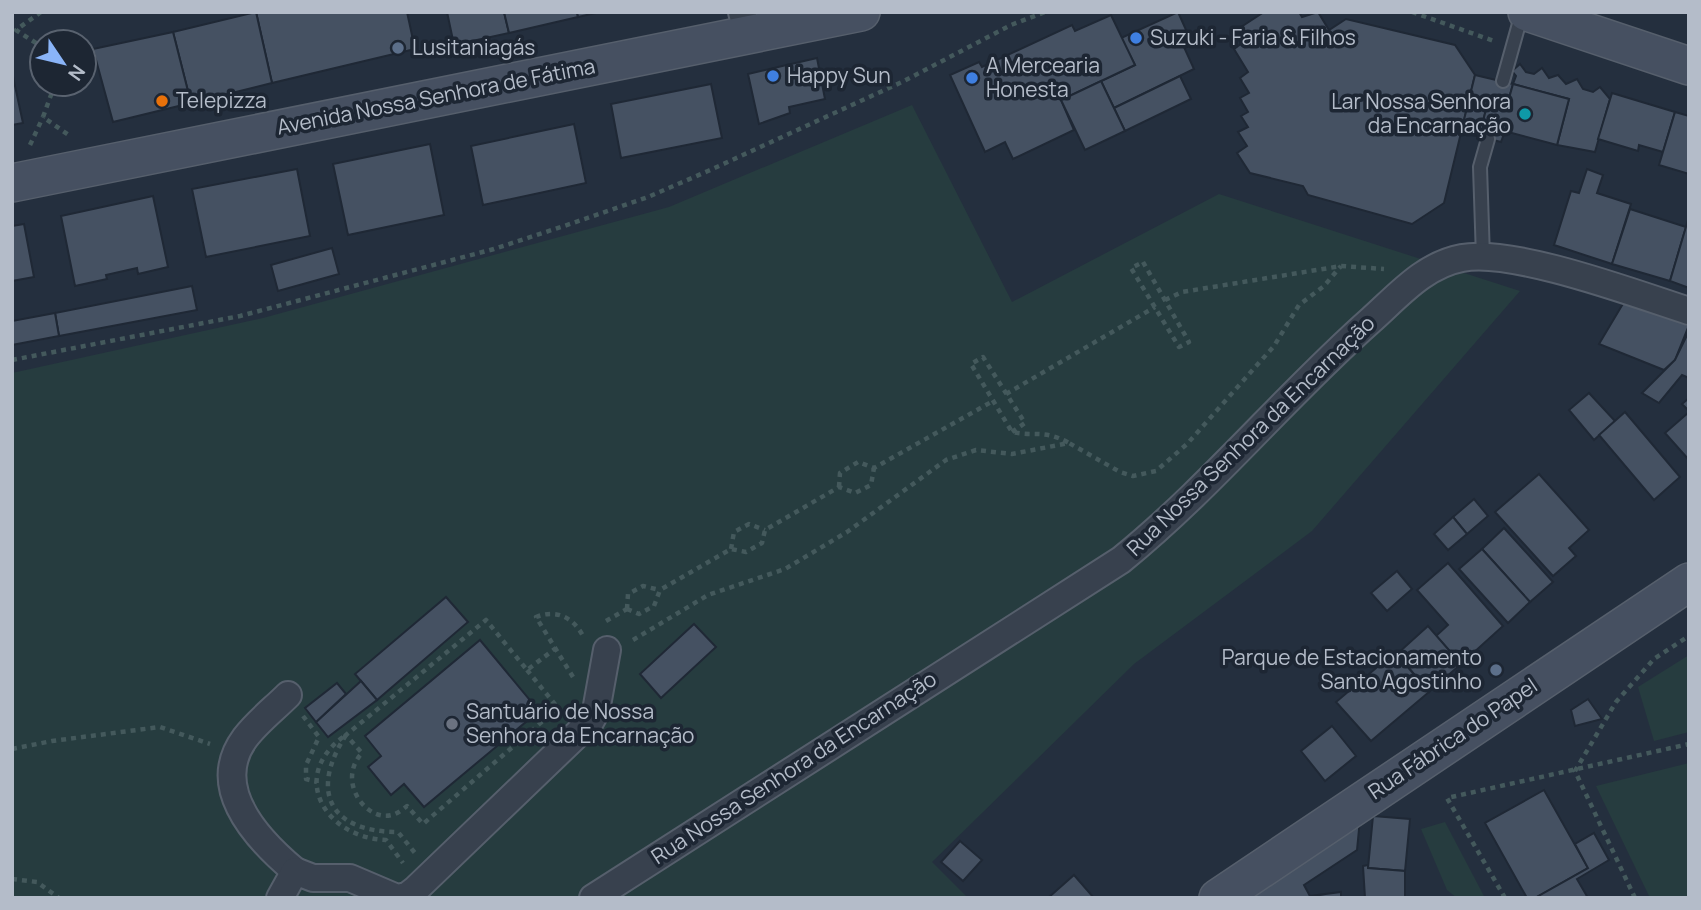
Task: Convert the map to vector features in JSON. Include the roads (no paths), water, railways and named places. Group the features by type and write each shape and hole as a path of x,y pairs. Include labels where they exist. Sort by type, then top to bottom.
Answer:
{"main road":[{"name":"Avenida Nossa Senhora de Fátima","path":"12,183 457,92 745,24 861,12"},
{"path":"1525,12 1591,27 1689,66"},
{"name":"Rua Fábrica do Papel","path":"1218,898 1689,582"}],"street":[{"name":"Rua Nossa Senhora da Encarnação","path":"593,898 1121,560 1157,531 1343,344 1424,272 1461,258 1483,257 1557,271 1689,311"},
{"path":"288,695 256,725 237,753 231,781 238,802 263,842 295,871 313,878 350,878 386,895 407,896 590,722 596,711 605,646"},
{"path":"280,898 295,871"}],"lane":[{"path":"1503,81 1525,12"},
{"path":"1483,257 1480,167 1488,139"}],"place":[{"name":"Suzuki - Faria & Filhos","path":"1136,38"},
{"name":"Lusitaniagás","path":"398,48"},
{"name":"Happy Sun","path":"773,76"},
{"name":"A Mercearia Honesta","path":"972,78"},
{"name":"Telepizza","path":"162,101"},
{"name":"Lar Nossa Senhora da Encarnação","path":"1525,114"},
{"name":"Parque de Estacionamento Santo Agostinho","path":"1496,670"},
{"name":"Santuário de Nossa Senhora da Encarnação","path":"452,724"}]}
